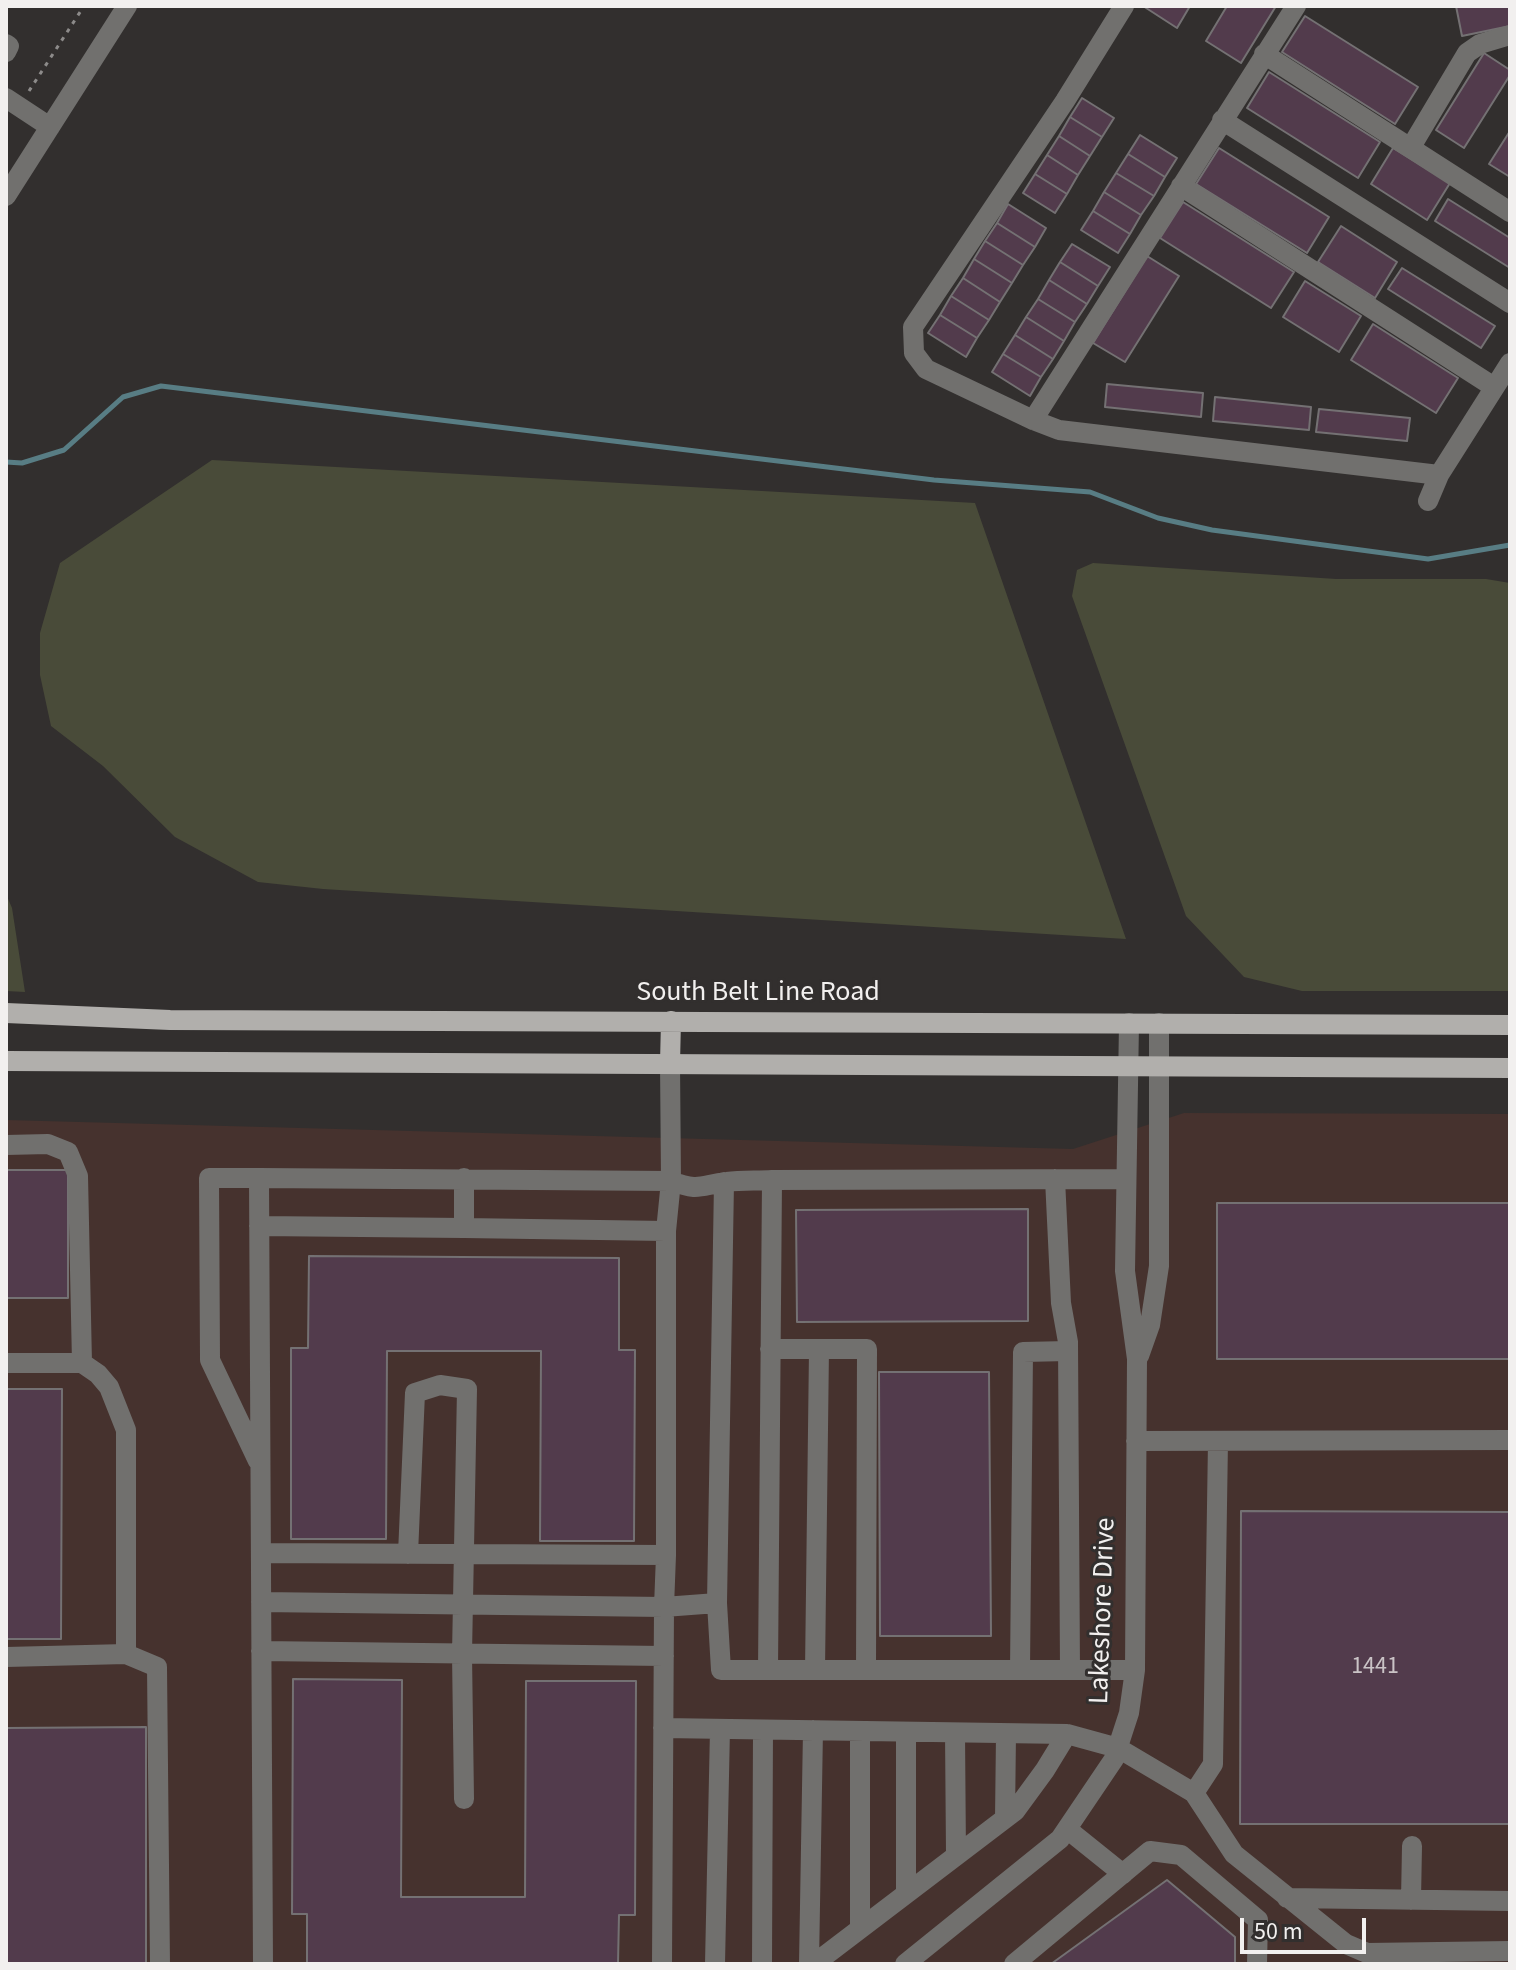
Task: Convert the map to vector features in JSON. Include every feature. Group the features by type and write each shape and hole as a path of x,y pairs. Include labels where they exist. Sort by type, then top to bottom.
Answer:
{"main road":[{"name":"South Belt Line Road","path":"6,1013 170,1020 1510,1025"},
{"path":"670,1063 671,1021"},
{"path":"6,1061 1510,1068"}],"street":[{"path":"6,196 127,6"},
{"path":"1124,6 1057,114 913,327 914,353 926,369 1059,430 1439,475"},
{"path":"1033,420 1296,6"},
{"path":"1411,147 1467,53 1480,44 1510,35"},
{"path":"6,44 9,46 6,52"},
{"path":"1264,54 1510,212"},
{"path":"13,102 50,127"},
{"path":"1222,120 1510,303"},
{"path":"1181,186 1494,387"},
{"path":"1428,501 1439,475 1510,363"},
{"name":"Lakeshore Drive","path":"905,1964 1060,1839 1114,1759 1129,1713 1135,1670 1137,1359 1125,1271 1129,1023"},
{"name":"Lakeshore Drive","path":"1137,1359 1150,1325 1159,1266 1159,1023"},
{"path":"662,1964 666,1231 671,1181 670,1063"},
{"path":"6,1145 48,1144 68,1152 78,1176 82,1363"},
{"path":"260,1466 210,1360 209,1178 671,1181 688,1187 706,1188 724,1182 772,1180 1126,1179"},
{"path":"259,1178 263,1964"},
{"path":"464,1178 464,1228"},
{"path":"1055,1179 1058,1257 1068,1351 1070,1670"},
{"path":"768,1670 772,1180"},
{"path":"724,1182 717,1603 721,1670 1135,1670"},
{"path":"259,1226 666,1231"},
{"path":"770,1349 867,1349 866,1670"},
{"path":"815,1670 819,1349"},
{"path":"1020,1670 1023,1352 1068,1351"},
{"path":"6,1363 82,1363 98,1374 109,1387 126,1430 126,1654"},
{"path":"408,1554 415,1393 440,1385 467,1389 462,1654 464,1799"},
{"path":"1136,1441 1510,1440"},
{"path":"1194,1793 1213,1764 1218,1441"},
{"path":"261,1553 666,1555"},
{"path":"261,1602 664,1607 717,1603"},
{"path":"261,1651 664,1656"},
{"path":"6,1657 126,1654 157,1667 160,1964"},
{"path":"663,1728 1067,1734 1118,1748 1194,1793 1234,1854 1346,1944 1367,1953 1510,1951"},
{"path":"715,1964 720,1729"},
{"path":"762,1964 763,1730"},
{"path":"812,1964 813,1730"},
{"path":"860,1731 860,1928"},
{"path":"906,1732 906,1894"},
{"path":"955,1733 956,1855"},
{"path":"1005,1818 1006,1734"},
{"path":"812,1964 1015,1811 1067,1734"},
{"path":"1067,1829 1123,1874"},
{"path":"1411,1900 1412,1846"},
{"path":"1014,1964 1150,1851 1181,1855 1258,1920 1257,1964"},
{"path":"1287,1898 1510,1901"}],"path":[{"path":"13,102 84,6"}],"shaded area":[{"path":"1184,1113 1510,1114 1510,1964 6,1964 6,1120 1073,1149"}],"green space":[{"path":"212,460 975,503 1126,939 323,889 258,882 175,837 103,766 51,726 40,675 40,633 60,563"},
{"path":"1093,563 1336,579 1486,579 1510,583 1510,991 1302,991 1244,977 1186,916 1072,596 1077,570"},
{"path":"6,894 12,908 25,992 6,991"}],"building":[{"path":"1143,6 1190,6 1177,28"},
{"path":"1227,6 1276,6 1241,63 1206,41"},
{"path":"1456,6 1510,6 1510,26 1462,36"},
{"path":"1305,16 1418,87 1395,124 1282,52"},
{"path":"1484,53 1510,70 1510,75 1464,148 1436,130"},
{"path":"1269,72 1380,142 1358,178 1247,108"},
{"path":"1082,98 1114,118 1102,137 1070,117"},
{"path":"1070,117 1102,137 1090,156 1059,136"},
{"path":"1510,131 1510,177 1489,164"},
{"path":"1140,135 1177,158 1165,177 1128,154"},
{"path":"1059,136 1090,156 1078,175 1047,155"},
{"path":"1219,148 1329,217 1307,253 1196,184"},
{"path":"1393,148 1450,183 1427,220 1371,184"},
{"path":"1128,154 1165,177 1154,196 1116,173"},
{"path":"1047,155 1078,175 1067,194 1035,174"},
{"path":"1116,173 1154,196 1141,215 1104,192"},
{"path":"1035,174 1067,194 1055,213 1023,193"},
{"path":"1104,192 1141,215 1130,234 1093,211"},
{"path":"1448,199 1510,238 1510,268 1435,221"},
{"path":"1183,202 1294,272 1271,308 1160,238"},
{"path":"1008,204 1046,228 1035,247 997,223"},
{"path":"1093,211 1130,234 1118,253 1081,230"},
{"path":"997,223 1035,247 1023,265 985,241"},
{"path":"1341,226 1397,262 1375,298 1318,262"},
{"path":"985,241 1023,265 1012,283 974,259"},
{"path":"1072,244 1110,267 1098,286 1060,262"},
{"path":"1147,256 1179,276 1125,362 1093,343"},
{"path":"974,259 1012,283 1000,302 963,278"},
{"path":"1060,262 1098,286 1087,304 1049,280"},
{"path":"1402,268 1495,326 1481,348 1388,289"},
{"path":"963,278 1000,302 989,320 951,296"},
{"path":"1049,280 1087,304 1075,322 1038,299"},
{"path":"1305,281 1361,316 1339,352 1283,317"},
{"path":"951,296 989,320 977,338 940,315"},
{"path":"1038,299 1075,322 1064,341 1026,317"},
{"path":"940,315 977,338 966,357 928,333"},
{"path":"1026,317 1064,341 1053,359 1015,335"},
{"path":"1373,324 1458,378 1436,413 1351,360"},
{"path":"1015,335 1053,359 1041,377 1003,354"},
{"path":"1003,354 1041,377 1030,396 992,372"},
{"path":"1107,384 1203,393 1201,417 1105,407"},
{"path":"1215,397 1311,407 1309,430 1213,421"},
{"path":"1319,409 1410,418 1407,441 1316,432"},
{"path":"6,1170 68,1170 68,1298 6,1298"},
{"path":"1217,1203 1510,1203 1510,1359 1217,1359"},
{"path":"1028,1209 1028,1321 797,1322 796,1210"},
{"path":"309,1256 619,1258 619,1350 635,1350 634,1541 540,1541 541,1351 387,1351 386,1539 291,1539 291,1348 308,1348"},
{"path":"879,1372 989,1372 991,1636 880,1636"},
{"path":"6,1389 62,1389 61,1639 6,1639"},
{"path":"1241,1511 1510,1512 1510,1824 1240,1824"},
{"path":"293,1679 402,1680 401,1897 525,1897 526,1681 636,1681 635,1915 619,1915 618,1964 307,1964 307,1914 292,1914"},
{"path":"146,1727 146,1964 6,1964 6,1728"},
{"path":"1167,1880 1235,1937 1235,1964 1051,1964"}],"waterway":[{"path":"6,462 22,463 64,450 123,397 161,386 934,480 1090,492 1158,518 1212,530 1428,559 1510,545"}]}
